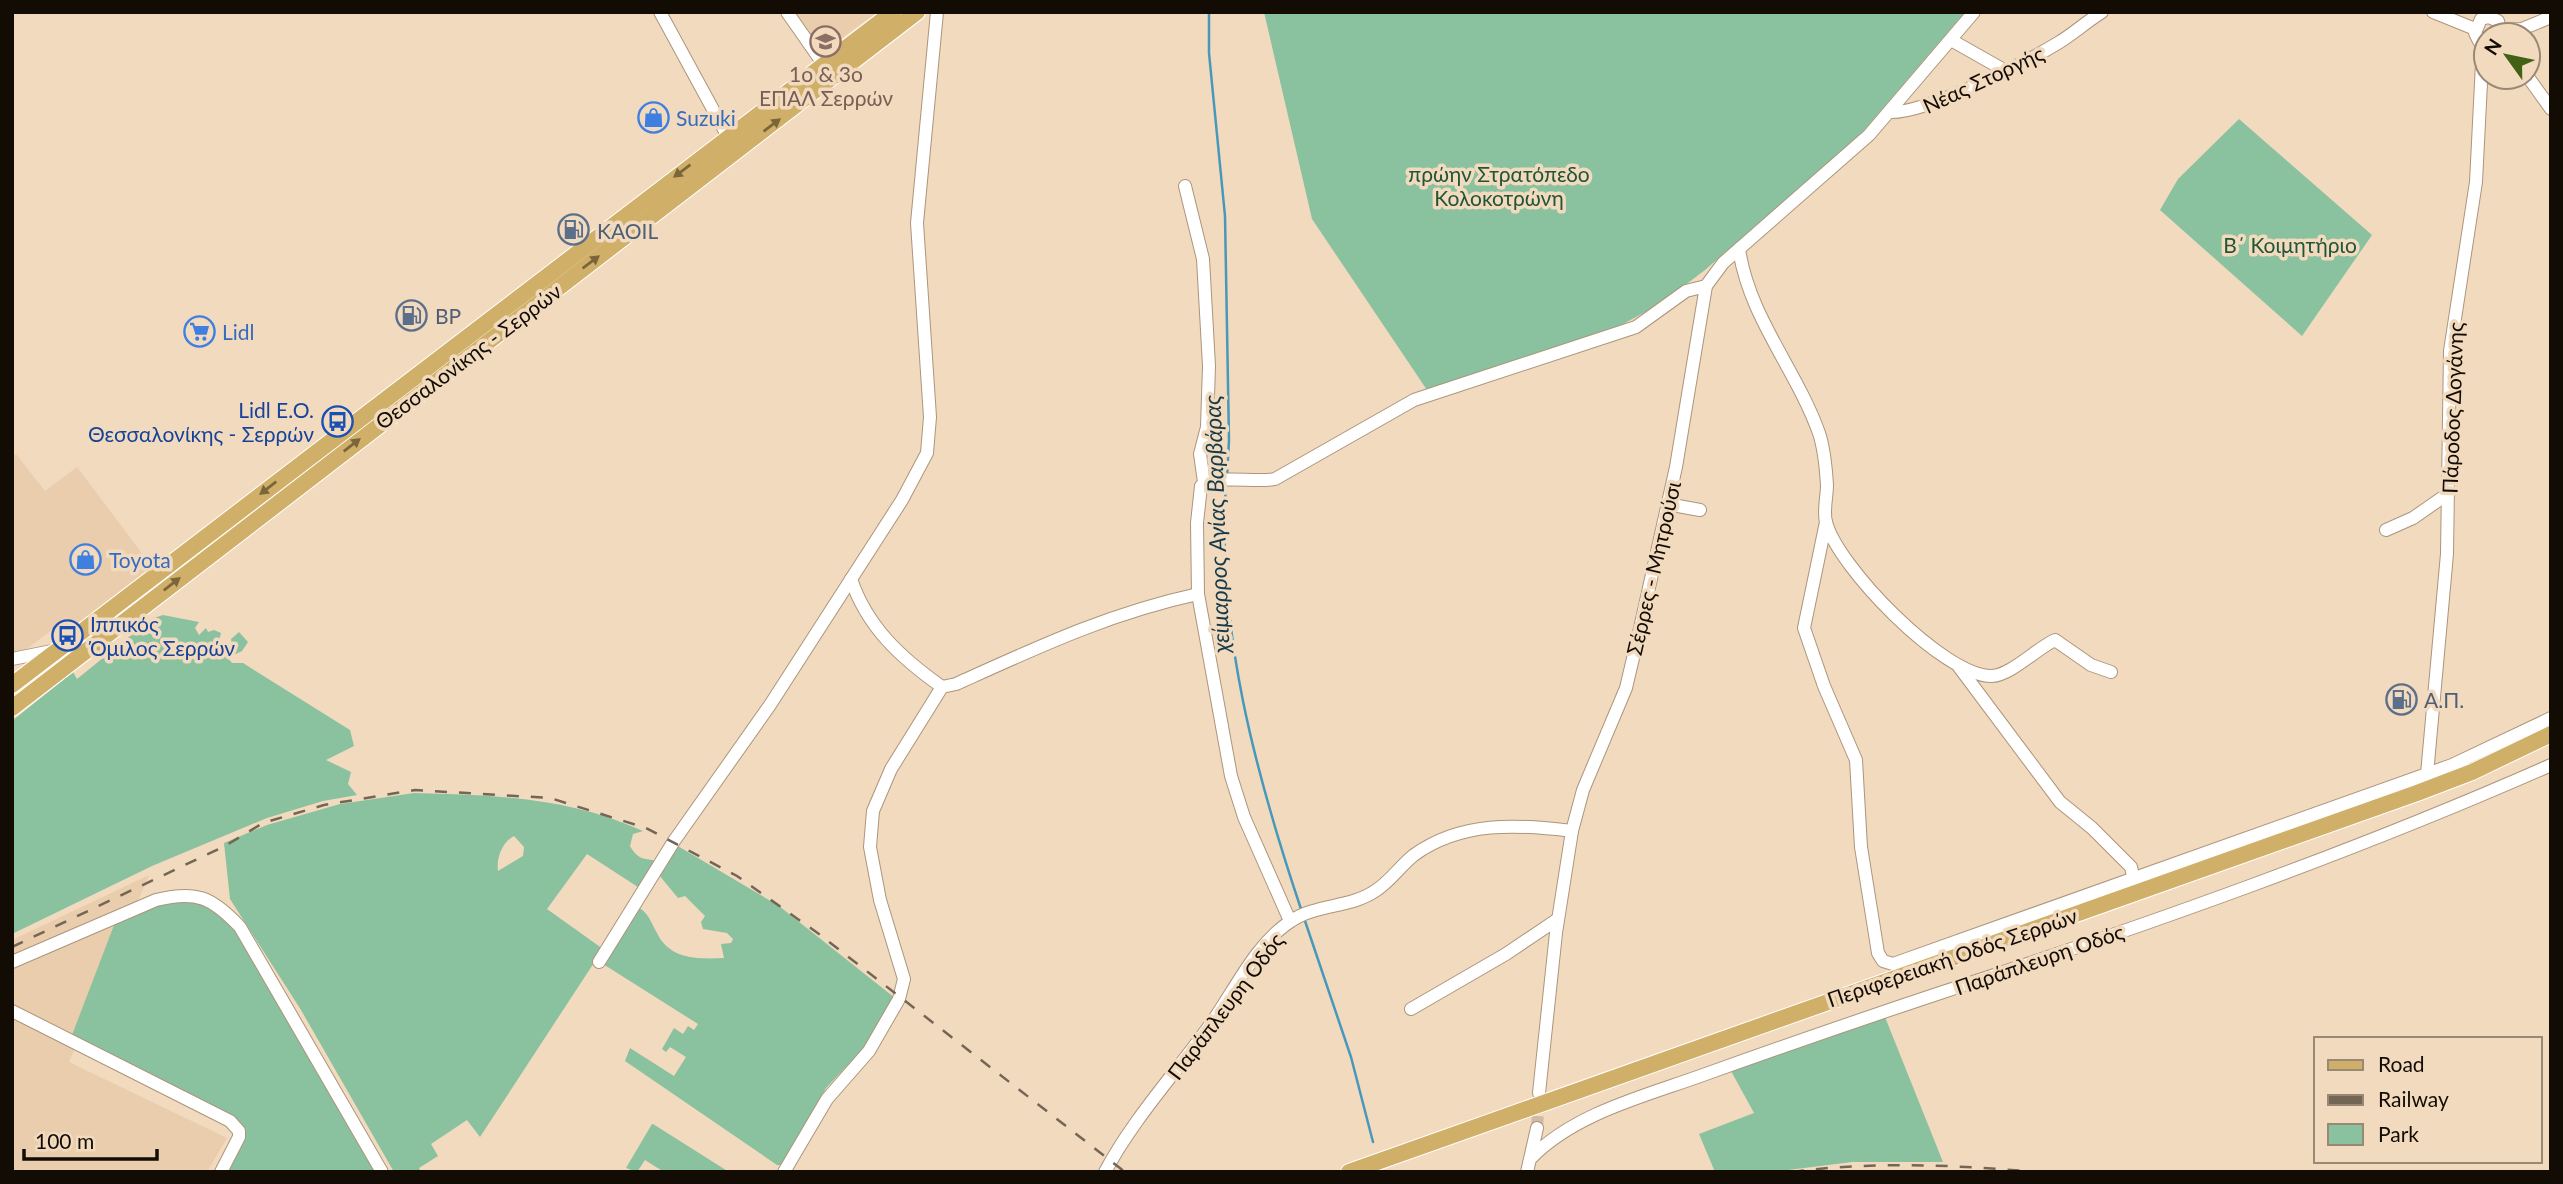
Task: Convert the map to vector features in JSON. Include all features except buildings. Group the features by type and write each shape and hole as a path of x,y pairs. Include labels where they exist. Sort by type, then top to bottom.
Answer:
{"main road":[{"name":"Θεσσαλονίκης - Σερρών","path":"12,685 893,12"},
{"name":"Θεσσαλονίκης - Σερρών","path":"17,705 917,12"},
{"name":"Περιφερειακή Οδός Σερρών","path":"1349,1172 2417,793 2472,772 2551,734"}],"street":[{"path":"660,12 728,137"},
{"path":"787,12 824,65"},
{"path":"598,962 674,841 770,705 922,467 930,439 916,234 937,12"},
{"name":"Σέρρες - Μητρούσι","path":"1539,1093 1558,919 1572,831 1583,790 1626,688 1667,503 1706,286 1719,267 1858,145 1974,12"},
{"path":"2433,12 2472,28"},
{"name":"Νέας Στοργής","path":"1889,112 1908,112 1928,106 2004,70 2073,33 2093,15"},
{"path":"1951,40 2004,70"},
{"path":"1911,87 1908,92 1912,101 1928,106"},
{"name":"Πάροδος Δογάνης","path":"2427,774 2446,567 2450,351 2476,182 2482,91"},
{"path":"2538,91 2551,110"},
{"path":"1185,186 1191,200 1192,223 1203,259 1209,366 1207,427 1200,454 1208,480"},
{"path":"1739,249 1751,297 1803,394 1820,436 1827,484 1826,522 1804,628 1824,686 1856,760 1864,867 1878,953 1883,961 1893,964 1906,961 2134,881 2427,774 2496,746 2551,718"},
{"path":"1208,480 1239,482 1275,479 1414,400 1636,327 1686,291 1706,286"},
{"path":"1208,480 1199,493 1198,594 1236,796 1294,919"},
{"path":"2386,530 2413,518 2449,494"},
{"path":"1667,503 1700,510"},
{"path":"1826,522 1836,542 1887,609 1913,634 1959,667 1976,674 2002,674 2036,649 2055,640 2091,665 2111,672"},
{"path":"851,579 869,618 886,641 908,663 942,687"},
{"path":"784,1172 827,1099 869,1051 899,999 904,979 880,901 870,847 873,811 891,769 942,687 956,684 1100,620 1157,602 1198,594"},
{"path":"12,659 50,652 68,643"},
{"path":"1959,667 2060,802 2092,828 2131,867 2134,881"},
{"name":"Παράπλευρη Οδός","path":"1531,1158 1567,1129 1631,1101 1886,1009 2169,914 2409,826 2551,765"},
{"name":"Παράπλευρη Οδός","path":"1105,1172 1130,1132 1209,1027 1256,958 1294,919 1322,908 1351,902 1376,891 1413,856 1467,830 1512,825 1572,831"},
{"path":"12,962 156,900 178,894 193,895 218,904 240,927 382,1172"},
{"path":"1411,1009 1506,954 1558,919"},
{"path":"12,1012 230,1121 239,1131 239,1137 221,1172"},
{"path":"1527,1172 1537,1129"}],"shaded area":[{"name":"1ο & 3ο ΕΠΑΛ Σερρών","path":"794,12 878,12 822,52"},
{"path":"16,454 45,491 77,467 153,568 83,622 75,626 67,618 23,652 12,655 12,457"},
{"path":"149,875 69,1062 227,1138 207,1172 12,1172 12,940"}],"green space":[{"name":"πρώην Στρατόπεδο Κολοκοτρώνη","path":"1264,12 1965,12 1860,135 1705,270 1660,304 1610,331 1427,390 1312,219"},
{"name":"Β΄ Κοιμητήριο","path":"2239,119 2372,235 2302,336 2160,210 2178,179"},
{"path":"163,615 199,622 195,628 199,635 206,628 208,632 214,630 221,633 219,641 227,647 232,645 231,639 239,632 248,642 242,651 228,658 232,663 243,663 350,730 354,746 326,760 351,772 348,784 357,795 323,801 267,818 152,866 12,934 12,721 73,672 77,679 140,628 146,627 148,620"},
{"path":"414,793 502,797 559,805 587,811 643,831 633,834 630,846 638,856 657,861 641,889 587,854 547,909 603,949 480,1137 467,1120 431,1144 438,1156 419,1168 421,1172 394,1172 301,1010 230,899 224,843 267,825 340,804","holes":["514,836 524,847 523,856 498,871 498,861 506,842"]},
{"path":"676,845 779,906 895,998 862,1050 826,1088 785,1165 777,1165 625,1061 630,1048 674,1076 686,1057 670,1047 666,1052 662,1049 674,1028 683,1034 688,1026 694,1030 698,1024 603,964 638,907 647,915 663,942 677,953 704,958 724,958 721,944 731,943 733,939 727,933 703,929 701,922 705,916 685,896 678,898 659,875"},
{"path":"201,899 234,926 378,1172 223,1172 242,1133 72,1035 116,920 156,903"},
{"path":"1885,1017 1943,1162 1852,1162 1771,1172 1715,1172 1699,1134 1754,1113 1731,1071"},
{"path":"652,1124 729,1172 664,1172 645,1160 637,1172 626,1168"}],"waterway":[{"name":"χείμαρρος Αγίας Βαρβάρας","path":"1209,12 1209,53 1225,216 1229,440 1227,477"},
{"name":"χείμαρρος Αγίας Βαρβάρας","path":"1226,484 1227,593 1243,701 1269,808 1302,912"},
{"name":"χείμαρρος Αγίας Βαρβάρας","path":"1304,918 1351,1057 1373,1142"}],"tunnel":[{"path":"1537,1128 1539,1097"}],"railway":[{"path":"12,947 225,846 263,823 324,805 415,790 550,798 646,828 737,876 819,934 1125,1172"},
{"path":"1792,1172 1853,1166 1914,1165 2037,1172"},
{"path":"2141,1172 2219,1172"}],"place":[{"name":"1ο & 3ο ΕΠΑΛ Σερρών","path":"826,41"},
{"name":"Suzuki","path":"653,117"},
{"name":"KAOIL","path":"574,230"},
{"name":"BP","path":"412,315"},
{"name":"Lidl","path":"199,331"},
{"name":"Lidl Ε.Ο. Θεσσαλονίκης - Σερρών","path":"337,421"},
{"name":"Toyota","path":"86,559"},
{"name":"Ιππικός Όμιλος Σερρών","path":"67,635"},
{"name":"Α.Π.","path":"2401,699"}]}
